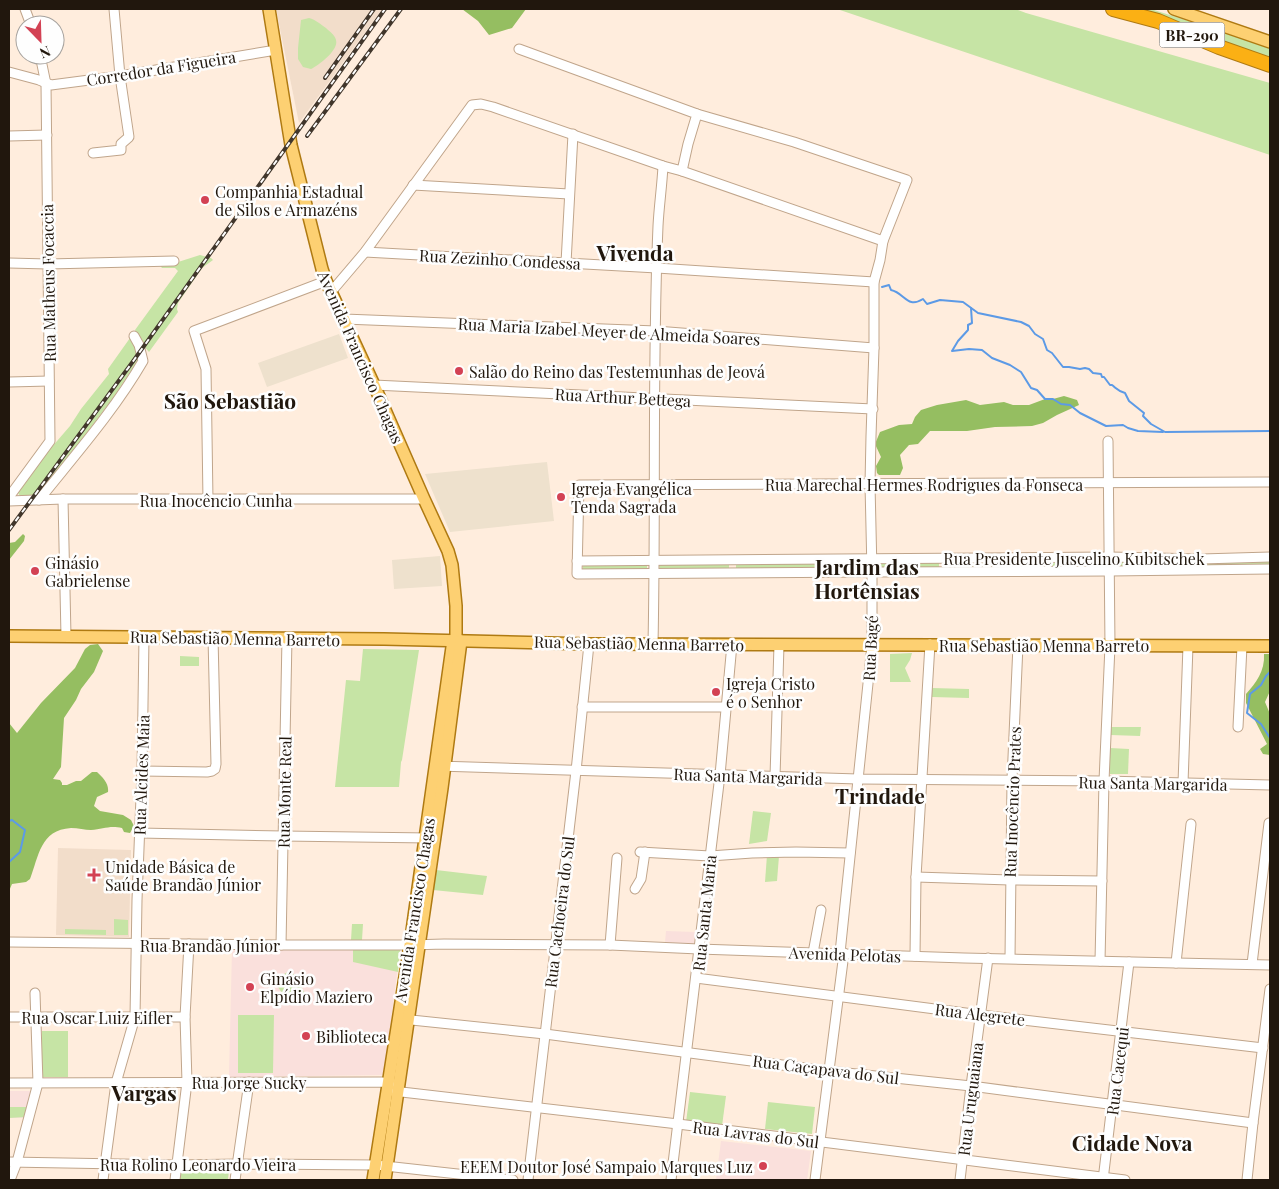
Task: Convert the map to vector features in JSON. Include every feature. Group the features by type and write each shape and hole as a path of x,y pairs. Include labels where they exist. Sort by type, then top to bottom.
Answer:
{"highway":[{"name":"BR-290","path":"1113,9 1158,21 1219,47 1270,65"}],"main road":[{"name":"Avenida Francisco Chagas","path":"269,9 291,145 311,230 326,281 445,544 452,565 456,606 457,641 415,945 381,1165 373,1180"},
{"path":"1174,9 1270,42"},
{"name":"Rua Sebastião Menna Barreto","path":"9,636 287,638 589,644 1270,646"},
{"name":"Avenida Francisco Chagas","path":"381,1165 385,1180"}],"street":[{"path":"93,153 121,150 121,144 129,137 120,76 114,9"},
{"path":"519,49 698,114 688,144 682,171"},
{"name":"Corredor da Figueira","path":"46,84 51,85 120,76 276,50"},
{"name":"Rua Matheus Focaccia","path":"9,499 50,441 46,84 42,65"},
{"path":"9,72 39,80 46,84"},
{"path":"331,292 365,252 472,105 481,104 883,241"},
{"name":"Rua Bagé","path":"698,114 794,142 907,180 883,241 874,282 870,484 872,645 850,853 838,996 815,1180"},
{"path":"566,263 573,134"},
{"path":"9,136 46,135"},
{"path":"653,644 654,398 658,223 663,166"},
{"path":"413,185 569,194"},
{"name":"Rua Zezinho Condessa","path":"365,252 874,282"},
{"path":"9,263 174,261"},
{"path":"208,500 206,369 194,331 326,281"},
{"name":"Rua Maria Izabel Meyer de Almeida Soares","path":"344,319 656,331 874,348"},
{"path":"39,500 102,421 135,375 143,361 139,345 134,336"},
{"path":"9,382 49,382"},
{"name":"Rua Arthur Bettega","path":"374,384 872,409"},
{"path":"1100,961 1104,781 1110,646 1108,441"},
{"name":"Rua Marechal Hermes Rodrigues da Fonseca","path":"577,561 579,485 1270,482"},
{"name":"Rua Inocêncio Cunha","path":"9,499 424,500"},
{"path":"63,499 66,636"},
{"path":"1011,557 1012,572"},
{"name":"Rua Presidente Juscelino Kubitschek","path":"1270,557 1201,559 1011,557 577,561 577,574 1270,569"},
{"path":"943,558 943,572"},
{"path":"732,560 732,573"},
{"name":"Rua Alcides Maia","path":"103,1180 116,1083 135,1017 144,637"},
{"path":"142,771 207,772 215,769 213,637"},
{"name":"Rua Monte Real","path":"281,946 287,638"},
{"name":"Rua Cachoeira do Sul","path":"528,1180 589,644"},
{"name":"Rua Santa Maria","path":"671,1180 720,775 732,644"},
{"path":"775,777 779,644"},
{"path":"915,956 916,877 930,644"},
{"name":"Rua Inocêncio Prates","path":"1010,958 1012,780 1018,645"},
{"path":"1183,783 1188,646"},
{"path":"1238,727 1242,646"},
{"path":"582,706 726,707"},
{"name":"Rua Santa Margarida","path":"440,766 858,779 1104,781 1270,785"},
{"path":"1176,964 1191,824"},
{"path":"1252,964 1269,824"},
{"path":"140,832 430,838"},
{"path":"635,889 641,879 643,852 710,856 796,852 850,853"},
{"path":"610,945 617,858"},
{"path":"916,877 1102,881"},
{"path":"813,952 821,910"},
{"name":"Rua Brandão Júnior","path":"9,942 281,946 415,945"},
{"path":"175,1180 187,1082 186,1017 189,944"},
{"name":"Avenida Pelotas","path":"415,945 610,945 699,950 1270,965"},
{"name":"Rua Uruguaiana","path":"960,1180 988,958"},
{"name":"Rua Cacequi","path":"1103,1179 1129,962"},
{"name":"Rua Alegrete","path":"696,978 981,1015 1263,1048"},
{"path":"1247,1180 1270,989"},
{"path":"10,1180 13,1162 38,1083 35,993"},
{"name":"Rua Oscar Luiz Eifler","path":"9,1017 186,1017"},
{"name":"Rua Caçapava do Sul","path":"403,1019 545,1034 971,1086 1253,1123"},
{"path":"235,1180 249,1082"},
{"name":"Rua Jorge Sucky","path":"9,1083 382,1082 393,1087"},
{"name":"Rua Lavras do Sul","path":"393,1087 536,1107 963,1159 1103,1179 1125,1180"},
{"name":"Rua Rolino Leonardo Vieira","path":"13,1162 381,1165 514,1180"}],"shaded area":[{"path":"276,9 382,9 299,123"},
{"path":"339,334 348,358 267,387 258,363"},
{"path":"547,462 554,521 450,532 425,474"},
{"path":"440,556 442,586 394,589 392,560"},
{"name":"Unidade Básica de Saúde Brandão Júnior","path":"58,848 131,850 129,937 56,935"},
{"path":"666,931 695,932 694,944 665,943"},
{"path":"232,950 400,950 384,1075 229,1077"},
{"path":"9,1091 34,1091 27,1118 9,1118"},
{"name":"EEEM Doutor José Sampaio Marques Luz","path":"721,1141 811,1151 807,1180 716,1180"}],"green space":[{"path":"462,9 526,9 512,28 489,35 478,21"},
{"path":"837,9 1015,9 1270,83 1270,155"},
{"path":"1124,9 1151,9 1270,47 1270,59"},
{"path":"309,18 326,28 336,40 332,53 311,69 303,67 298,59 301,20"},
{"path":"200,255 213,260 202,268 178,303 178,312 149,352 142,344 135,330 178,271 175,268 162,268 158,263 175,263"},
{"path":"130,338 140,357 113,398 41,494 20,496 18,493 109,374 108,369"},
{"path":"1064,396 1077,400 1079,405 1043,423 1032,426 995,427 967,431 930,431 918,444 909,445 900,455 903,468 900,475 879,475 877,473 876,466 881,457 875,444 880,432 899,425 912,424 921,410 966,400 980,405 1004,402 1013,405 1029,405 1045,399"},
{"path":"23,534 25,536 24,541 9,560 9,543 15,542"},
{"path":"1270,560 1270,567 1115,568 1115,561"},
{"path":"1016,561 1106,561 1106,568 1016,568"},
{"path":"865,562 865,569 736,570 736,563"},
{"path":"880,562 939,562 939,569 880,569"},
{"path":"947,562 1007,562 1007,568 947,569"},
{"path":"729,563 729,570 660,571 659,564"},
{"path":"583,564 647,564 647,571 583,571"},
{"path":"98,644 103,651 94,672 81,689 64,718 61,767 53,779 60,780 62,785 67,785 81,781 92,772 97,772 107,783 108,792 97,797 94,806 100,811 123,815 131,820 134,826 130,833 124,832 122,828 114,827 91,830 71,828 53,834 42,846 30,879 26,882 12,884 9,891 9,723 17,733 41,703 75,668 85,649 90,645"},
{"path":"363,649 419,650 401,762 399,787 335,787 346,680 360,681"},
{"path":"912,653 905,668 911,682 890,682 890,654"},
{"path":"1264,654 1270,654 1270,691 1265,702 1270,714 1270,755 1263,754 1260,749 1267,744 1246,703 1246,694 1256,681 1263,666"},
{"path":"180,656 199,657 199,666 180,666"},
{"path":"932,688 969,689 969,698 932,697"},
{"path":"1111,727 1141,727 1140,736 1111,735"},
{"path":"1110,748 1129,749 1128,774 1110,774"},
{"path":"753,811 771,813 767,841 749,844"},
{"path":"767,855 779,856 777,881 765,882"},
{"path":"436,870 487,876 483,895 433,890"},
{"path":"114,919 128,920 128,935 114,935"},
{"path":"352,924 363,924 362,940 351,940"},
{"path":"65,929 106,930 106,935 65,934"},
{"path":"353,950 400,950 398,972 353,962"},
{"path":"291,970 306,995 289,1005 274,980"},
{"path":"238,1015 274,1015 273,1073 238,1073"},
{"path":"42,1031 68,1031 68,1077 42,1077"},
{"path":"690,1092 726,1096 722,1126 686,1122"},
{"path":"768,1102 815,1107 812,1134 765,1129"},
{"path":"9,1107 26,1107 26,1117 9,1118"},
{"path":"179,1168 229,1170 228,1180 179,1180"}],"waterway":[{"path":"882,287 889,285 891,290 913,302 923,299 927,304 940,300 963,302 978,313 1021,322 1029,326 1035,334 1043,339 1047,350 1052,353 1063,367 1085,368 1093,373 1101,374 1110,385 1125,393 1129,401 1144,413 1143,416 1151,424 1165,432 1270,431"},
{"path":"971,308 972,323 968,325 968,330 952,351 982,350 992,358 1010,365 1021,372 1031,388 1037,390 1045,399 1053,399 1061,404 1070,405 1080,413 1106,426 1123,425 1138,431 1163,432"},
{"path":"1270,672 1261,685 1250,694 1247,713 1261,724 1270,738"},
{"path":"9,821 12,820 25,830 20,852 9,862"}],"railway":[{"path":"325,78 374,9"},
{"path":"9,530 134,360 385,9"},
{"path":"307,136 401,9"}],"place":[{"name":"Companhia Estadual de Silos e Armazéns","path":"205,200"},
{"name":"Salão do Reino das Testemunhas de Jeová","path":"459,371"},
{"name":"Igreja Evangélica Tenda Sagrada","path":"561,497"},
{"name":"Ginásio Gabrielense","path":"35,571"},
{"name":"Igreja Cristo é o Senhor","path":"716,692"},
{"name":"Unidade Básica de Saúde Brandão Júnior","path":"94,875"},
{"name":"Ginásio Elpídio Maziero","path":"250,987"},
{"name":"Biblioteca","path":"306,1036"},
{"name":"EEEM Doutor José Sampaio Marques Luz","path":"763,1166"}],"district":[{"name":"Vivenda","path":"635,252"},
{"name":"São Sebastião","path":"230,400"},
{"name":"Jardim das Hortênsias","path":"867,578"},
{"name":"Trindade","path":"880,795"},
{"name":"Vargas","path":"144,1092"},
{"name":"Cidade Nova","path":"1132,1142"}]}
